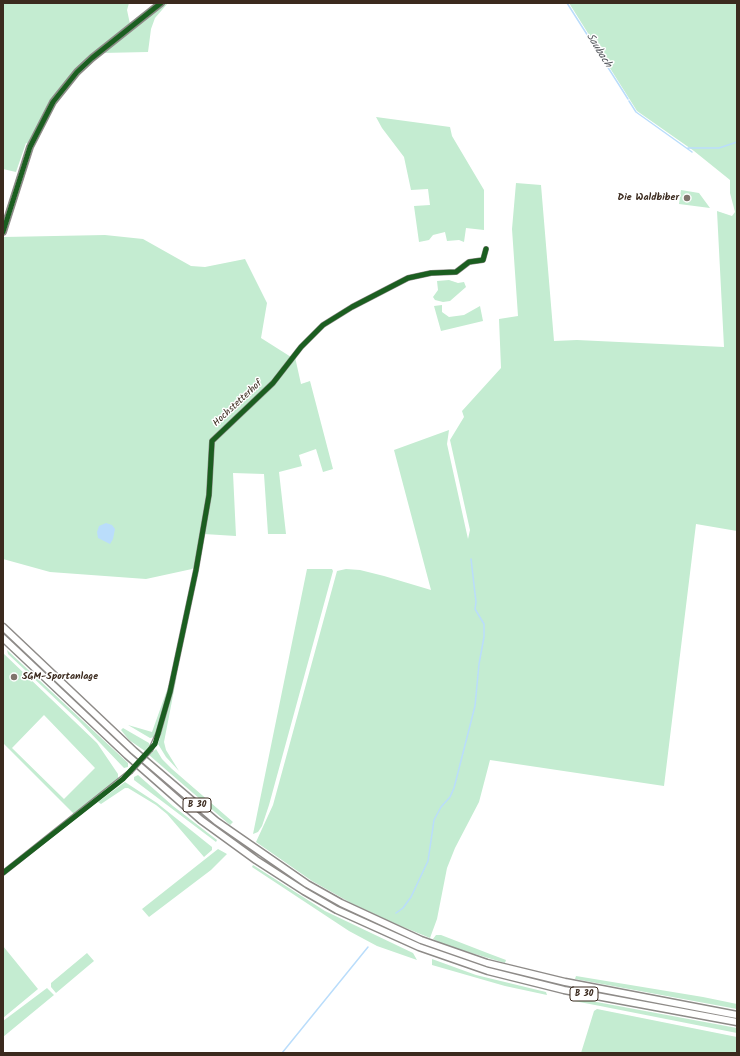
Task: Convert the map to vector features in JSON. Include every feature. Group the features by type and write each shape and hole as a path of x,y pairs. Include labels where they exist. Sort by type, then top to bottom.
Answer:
{"highway":[{"name":"B 30","path":"3,627 140,756 216,821 306,884 359,912 437,946 525,974 737,1014"},
{"name":"B 30","path":"3,638 169,793 231,842 304,891 337,910 419,947 488,971 525,981 737,1022"}],"street":[{"path":"3,232 30,147 53,102 77,72 92,58 160,3"},
{"name":"Hochstetterhof","path":"3,873 130,772 154,744 170,692 196,570 209,495 212,441 273,383 301,347 323,325 352,307 408,278 431,273 456,272 469,262 483,260 486,249"}],"green space":[{"path":"3,3 129,3 127,10 130,24 86,61 56,94 43,115 29,144 26,143 16,172 3,169"},
{"path":"164,3 168,3 155,18 151,29 148,52 101,53"},
{"path":"569,3 737,3 737,531 696,524 664,786 490,760 479,802 455,848 447,868 437,919 430,938 351,903 312,881 256,842 273,805 337,571 346,569 360,570 431,590 394,450 449,430 447,444 468,539 470,530 450,440 464,417 462,411 501,368 499,319 518,316 512,229 516,183 541,185 554,341 577,340 724,347 717,211 732,216 735,212 730,193 730,180 694,151 637,111"},
{"path":"376,117 450,127 452,136 484,190 484,230 466,228 464,242 459,240 447,241 445,232 433,235 429,240 419,242 414,206 430,205 428,189 411,190 404,157 382,128"},
{"path":"681,190 699,193 710,208 679,204"},
{"path":"105,235 143,239 191,266 205,267 245,259 267,303 261,338 291,357 272,382 210,440 207,497 196,565 192,569 146,579 50,572 3,559 3,240 4,237"},
{"path":"449,280 458,283 464,282 466,287 450,301 443,302 435,300 433,297 438,290 437,281"},
{"path":"442,305 442,312 449,317 464,315 480,306 483,321 441,331 434,306"},
{"path":"295,357 301,384 310,381 333,469 323,472 316,449 299,455 302,466 279,472 286,534 268,534 264,474 233,473 236,536 204,534 210,497 213,444 221,433 276,383"},
{"path":"307,569 332,569 333,571 269,805 262,826 258,832 253,834"},
{"path":"7,650 128,763 128,767 124,768 80,722 8,654"},
{"path":"3,653 97,743 118,774 118,779 74,814 3,743","holes":["44,715 95,768 64,799 12,748"]},
{"path":"177,675 164,742 166,750 179,771 166,757 158,744"},
{"path":"171,679 156,737 150,738 128,725 152,732"},
{"path":"123,728 149,743 150,746 145,751 129,740 121,730"},
{"path":"156,749 162,759 172,769 233,822 230,825 149,755"},
{"path":"138,775 173,806 217,840 216,842 134,780 134,777"},
{"path":"125,782 157,803 212,847 212,850 204,857 167,814 156,805 128,788 125,788 101,804 98,802"},
{"path":"218,849 227,854 211,870 149,917 142,909"},
{"path":"253,865 325,911 413,953 417,960 377,946 349,931 252,867"},
{"path":"436,935 441,935 506,960 505,963 445,945 433,939"},
{"path":"3,946 38,989 3,1018"},
{"path":"87,953 94,961 56,993 51,987 51,983"},
{"path":"432,959 476,975 546,992 547,995 505,986 432,965"},
{"path":"576,976 703,997 737,1004 737,1009 575,979"},
{"path":"47,988 54,995 3,1037 3,1021"},
{"path":"575,998 737,1028 737,1033 574,1001"},
{"path":"597,1009 737,1037 737,1053 581,1053 594,1011"}],"water":[{"path":"106,523 112,525 115,529 113,539 110,544 98,538 97,532 99,526"}],"waterway":[{"name":"Saubach","path":"567,3 628,99"},
{"name":"Saubach","path":"629,101 636,112 692,152"},
{"path":"688,148 719,148 737,142"},
{"path":"396,913 403,908 411,897 428,861 434,820 441,807 450,797 454,788 475,706 479,664 484,637 484,624 475,609 476,602 471,559"},
{"path":"282,1053 368,947"}],"cycle path":[{"path":"3,232 30,147 53,102 77,72 92,58 161,3"},
{"path":"3,873 123,779 155,744 170,692 196,570 209,495 212,441 273,383 301,347 323,325 352,307 408,278 431,273 456,272 469,262 483,260 486,249"}],"place":[{"name":"Die Waldbiber","path":"687,198"},
{"name":"SGM-Sportanlage","path":"14,677"}]}
